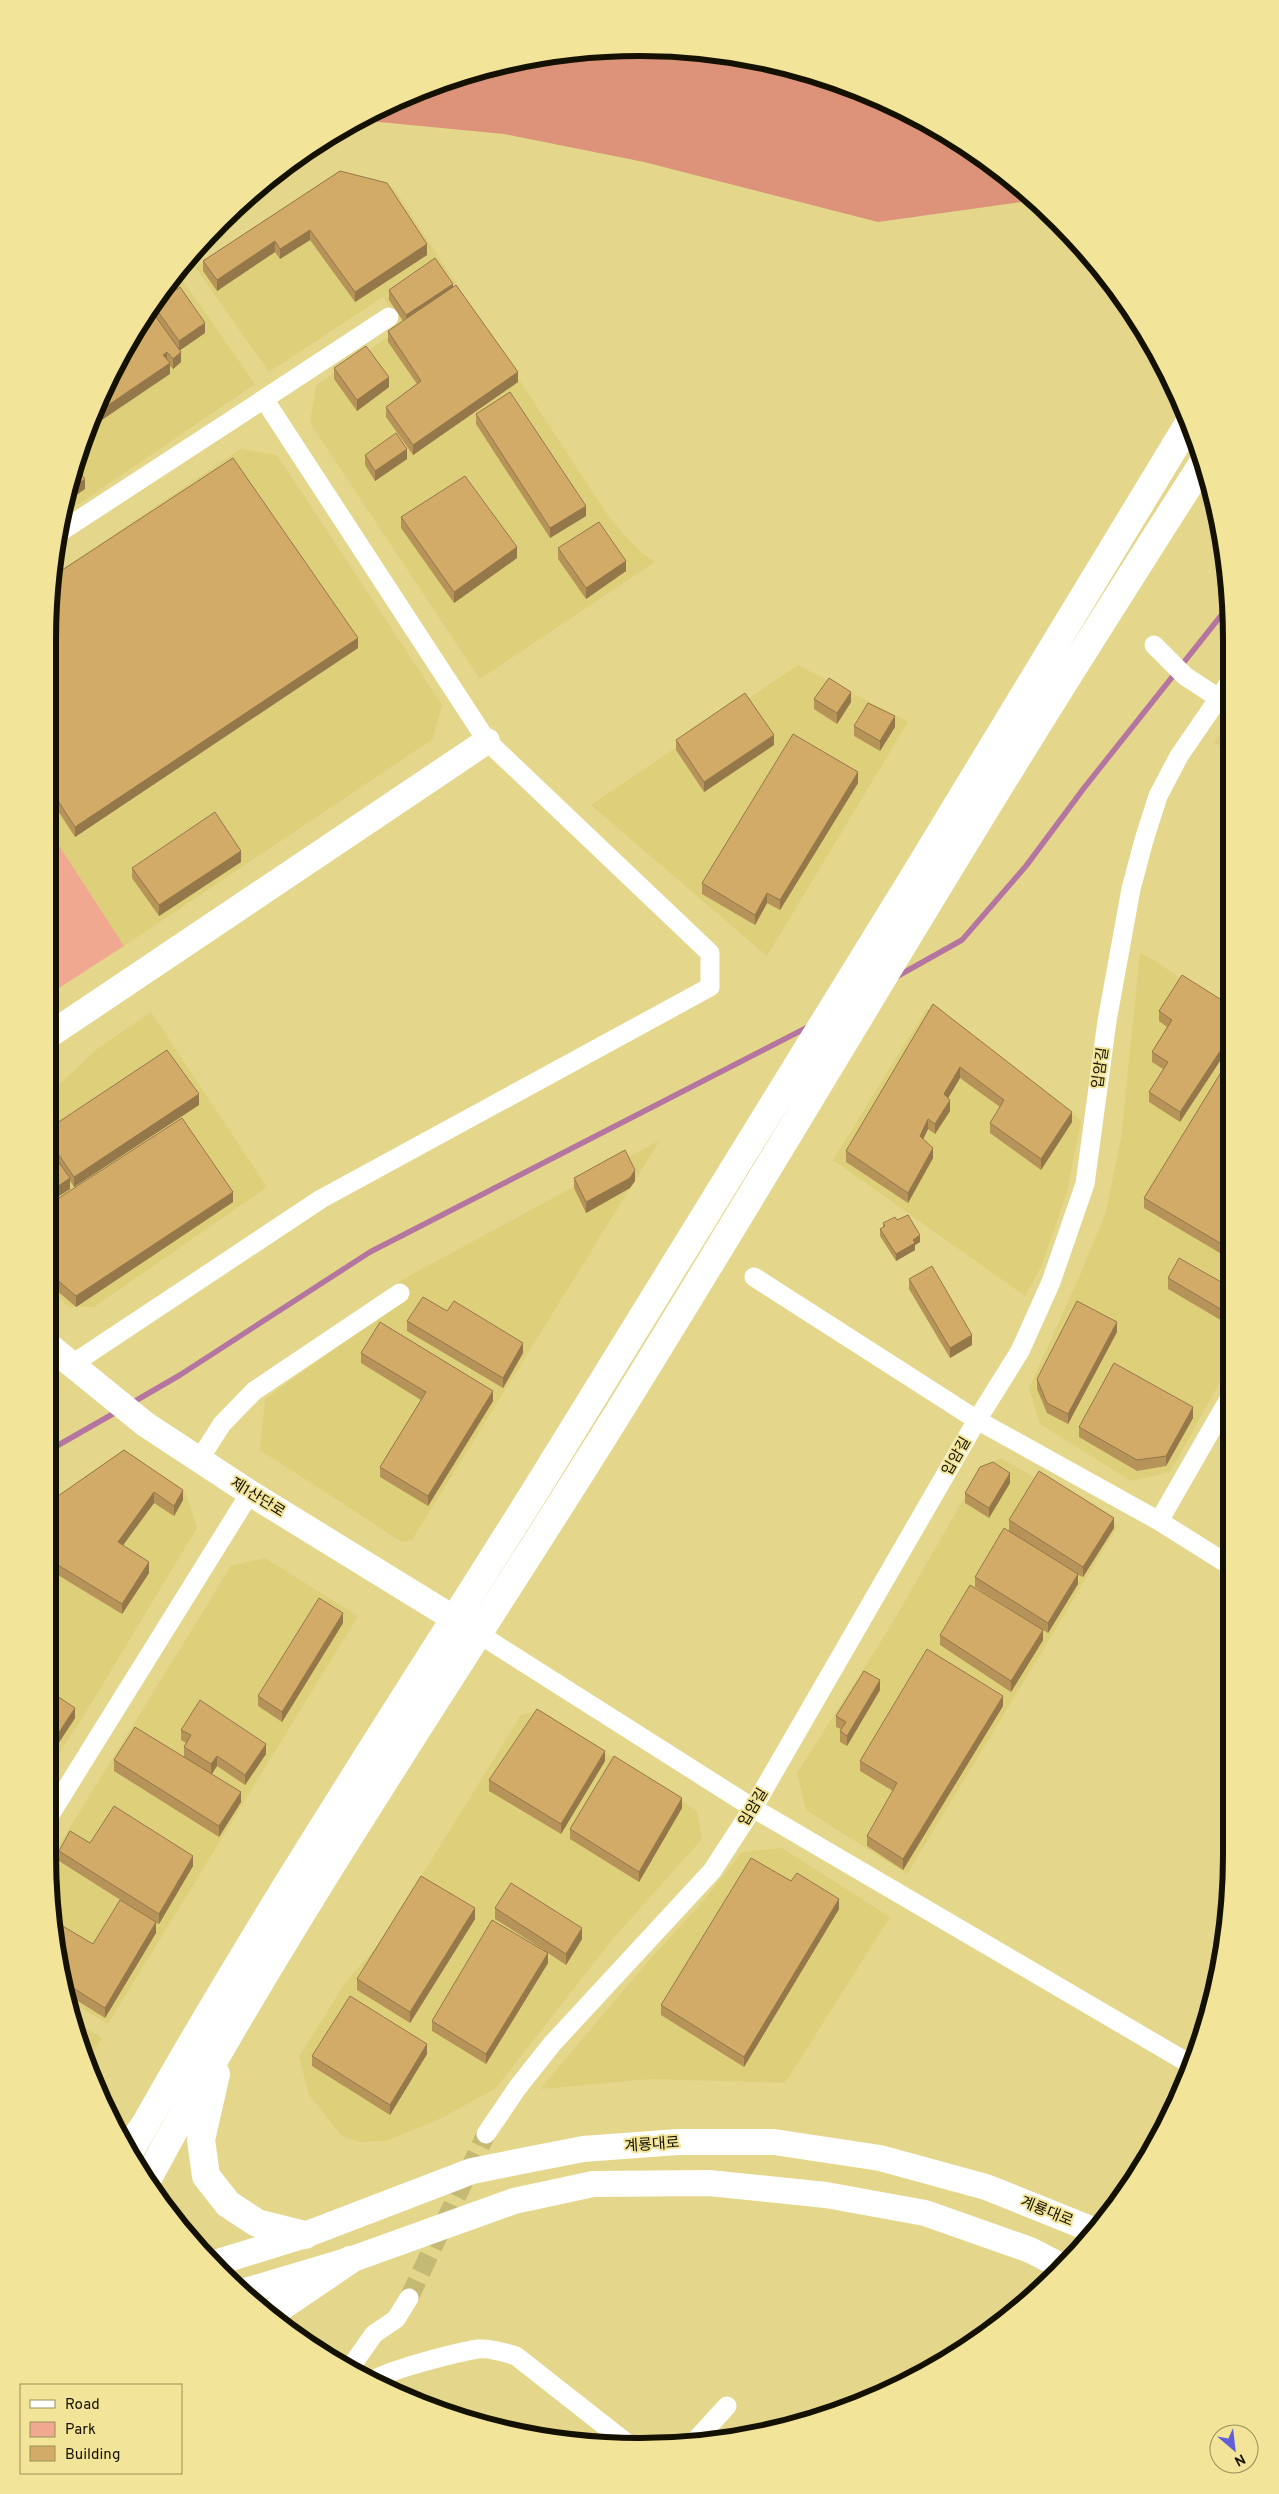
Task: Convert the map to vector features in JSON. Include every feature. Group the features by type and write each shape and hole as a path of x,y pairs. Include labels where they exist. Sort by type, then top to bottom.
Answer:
{"main road":[{"path":"133,2145 305,1852 454,1619 773,1107 1184,431"},
{"path":"151,2173 224,2042 366,1810 479,1634 736,1224 1028,740 1198,471"},
{"path":"56,1031 487,741"},
{"name":"제1산단로","path":"56,1352 104,1393 145,1424 250,1493 479,1634"},
{"path":"224,2042 201,2140 206,2176 228,2204 257,2223 305,2235"},
{"path":"132,2142 144,2124"},
{"name":"계룡대로","path":"221,2261 305,2235 472,2171 583,2149 678,2142 774,2142 880,2158 986,2187 1087,2228"},
{"path":"251,2289 350,2260 514,2201 593,2184 710,2183 826,2194 925,2213 1030,2250 1056,2263"},
{"path":"276,2310 350,2260"}],"street":[{"path":"67,528 388,317"},
{"path":"71,1365 321,1199 710,988 710,953 487,741 264,399"},
{"path":"1154,645 1179,671 1222,692"},
{"name":"입암길","path":"486,2134 518,2087 552,2044 712,1871 753,1808 977,1420 1020,1351 1051,1282 1085,1184 1107,1021 1131,889 1158,796 1179,756 1222,692"},
{"path":"754,1277 977,1420 1159,1521 1223,1561"},
{"path":"199,1460 222,1424 254,1391 400,1293"},
{"path":"1159,1521 1223,1409"},
{"path":"56,1805 250,1493"},
{"path":"479,1634 753,1808 1185,2061"},
{"path":"354,2363 374,2334 396,2319 409,2298"},
{"path":"381,2377 404,2368 479,2349 503,2351 516,2356 620,2437"},
{"path":"701,2435 727,2406"}],"shaded area":[{"path":"601,57 678,57 716,61 753,67 827,87 897,116 931,134 964,155 1025,201 878,222 644,162 504,134 372,121 452,87 526,67"},
{"path":"340,172 393,187 605,511 624,535 643,554 655,562 480,679 310,423 316,385 403,327 383,297 269,372 195,267"},
{"path":"181,279 255,384 71,510 87,452 116,382 134,348"},
{"path":"240,449 277,455 442,705 433,739 124,946 56,841 56,640 60,571"},
{"path":"798,665 908,722 767,956 591,805"},
{"path":"1223,730 1223,748 1214,742"},
{"path":"1140,953 1154,960 1223,1008 1223,1377 1170,1472 1131,1481 1040,1424 1029,1388 1106,1212 1121,1138"},
{"path":"927,1008 1081,1120 1067,1192 1041,1267 1025,1296 833,1160"},
{"path":"151,1012 267,1187 94,1307 69,1307 56,1295 56,1087 97,1049"},
{"path":"660,1140 412,1540 402,1542 260,1450 265,1399 379,1317 408,1300 398,1282"},
{"path":"126,1454 186,1493 197,1528 83,1717 56,1758 56,1504"},
{"path":"1001,1458 1118,1526 907,1874 806,1810 797,1773 890,1627 982,1467"},
{"path":"265,1558 358,1616 108,2024 76,2005 61,1931 57,1893 56,1850 231,1566"},
{"path":"541,1710 697,1811 702,1839 612,1940 496,2088 444,2117 387,2141 359,2142 341,2135 309,2095 299,2057 345,1983 380,1943 521,1715"},
{"path":"782,1848 890,1917 785,2083 652,2079 540,2089 650,1959 705,1899 742,1852"},
{"path":"82,2026 102,2038 92,2055"}],"green space":[{"path":"56,841 124,946 56,990"}],"building":[{"path":"340,171 387,183 427,244 355,292 310,230 280,249 275,241 217,280 203,261"},
{"path":"435,258 453,284 406,315 389,290"},
{"path":"456,285 518,372 413,445 386,407 421,381 388,331"},
{"path":"180,287 205,323 179,341 158,311 169,295"},
{"path":"155,315 181,352 173,359 167,352 163,355 170,363 105,407 134,348"},
{"path":"366,346 389,377 357,400 334,368"},
{"path":"510,392 586,506 550,528 476,414"},
{"path":"396,433 407,449 375,471 365,455"},
{"path":"233,458 358,638 75,827 56,798 56,640 60,571"},
{"path":"81,473 85,479 77,485"},
{"path":"465,476 517,547 454,592 401,517"},
{"path":"599,522 626,561 586,588 558,548"},
{"path":"829,678 851,692 837,713 814,699"},
{"path":"745,693 774,735 704,782 676,740"},
{"path":"868,703 895,716 880,741 854,726"},
{"path":"793,734 858,772 780,900 767,893 755,915 702,883"},
{"path":"215,812 241,851 159,905 132,868"},
{"path":"1182,975 1223,1001 1223,1047 1180,1112 1149,1092 1168,1062 1152,1052 1172,1020 1159,1011"},
{"path":"933,1004 1072,1112 1041,1159 990,1123 1004,1100 960,1067 944,1094 950,1100 935,1124 928,1119 920,1136 933,1148 908,1193 846,1151"},
{"path":"167,1050 199,1094 74,1177 56,1151 56,1124"},
{"path":"1223,1069 1223,1245 1144,1198"},
{"path":"182,1118 233,1192 76,1296 56,1279 56,1200"},
{"path":"625,1150 635,1170 630,1178 586,1202 574,1178"},
{"path":"56,1158 70,1178 56,1188"},
{"path":"908,1215 920,1235 913,1240 915,1243 896,1254 880,1229 885,1226 883,1223 895,1217 897,1220"},
{"path":"1179,1258 1223,1283 1223,1310 1168,1278"},
{"path":"932,1266 972,1335 950,1348 909,1279"},
{"path":"423,1297 447,1311 454,1301 523,1343 503,1378 407,1321"},
{"path":"1077,1301 1117,1322 1068,1414 1047,1403 1037,1379"},
{"path":"380,1322 493,1391 428,1496 380,1467 426,1392 361,1353"},
{"path":"1114,1363 1193,1407 1166,1456 1137,1460 1079,1427"},
{"path":"124,1450 183,1490 174,1506 154,1492 118,1542 149,1562 122,1604 56,1564 56,1497"},
{"path":"993,1462 1010,1473 989,1508 965,1493 980,1467"},
{"path":"1039,1471 1114,1518 1083,1567 1009,1520"},
{"path":"1004,1528 1078,1574 1048,1623 975,1577"},
{"path":"970,1585 1043,1630 1011,1681 940,1635"},
{"path":"319,1598 343,1613 282,1712 258,1696"},
{"path":"927,1649 1003,1696 903,1859 867,1836 897,1783 860,1761"},
{"path":"864,1671 880,1680 847,1736 840,1731 846,1722 836,1716"},
{"path":"56,1695 75,1708 56,1737"},
{"path":"200,1700 266,1744 245,1775 217,1756 211,1764 184,1747 191,1735 181,1730"},
{"path":"537,1709 605,1751 561,1824 489,1780"},
{"path":"135,1727 241,1792 219,1826 114,1760"},
{"path":"614,1756 682,1798 639,1872 570,1829"},
{"path":"114,1806 193,1856 159,1914 59,1851 70,1831 90,1843"},
{"path":"751,1858 791,1881 797,1873 839,1899 744,2057 661,2005"},
{"path":"421,1876 475,1908 410,2012 357,1979"},
{"path":"511,1883 582,1928 566,1954 495,1908"},
{"path":"120,1900 156,1922 105,2008 72,1987 60,1925 93,1944"},
{"path":"492,1920 548,1953 486,2054 432,2021"},
{"path":"350,1996 427,2044 390,2105 312,2056"}],"waterway":[{"path":"896,977 962,940 1026,866 1084,788 1222,614"},
{"path":"130,1404 180,1375 370,1252 810,1026"},
{"path":"56,1446 118,1411"}],"tunnel":[{"path":"409,2298 486,2134"}]}
